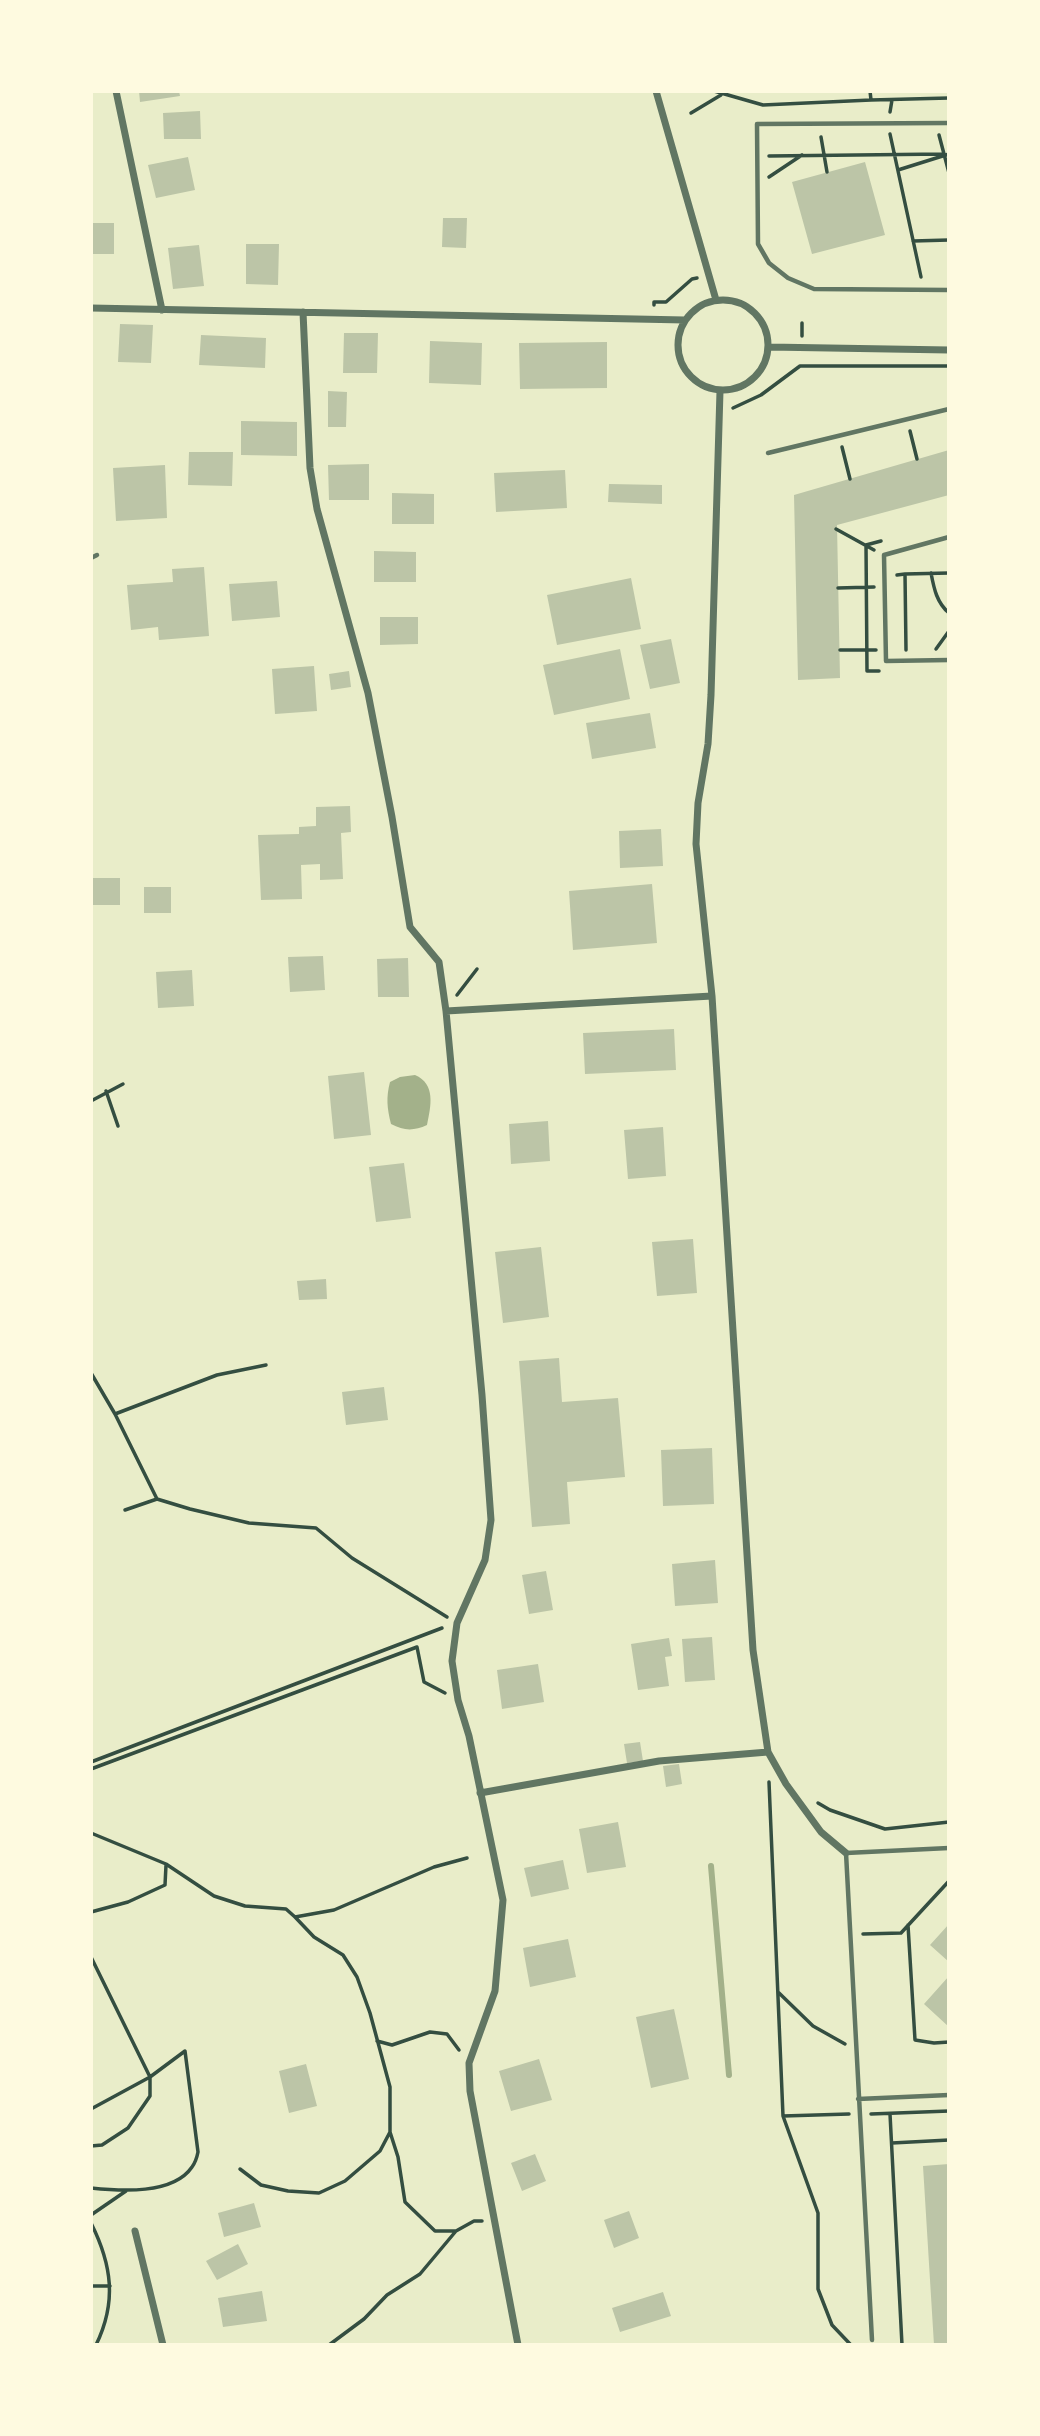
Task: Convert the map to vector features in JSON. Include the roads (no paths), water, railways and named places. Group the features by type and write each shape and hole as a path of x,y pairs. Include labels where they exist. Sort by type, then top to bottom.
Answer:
{"street":[{"path":"116,91 162,310"},
{"path":"656,91 716,300"},
{"path":"716,300 736,301 754,310 766,327 769,347 765,365 754,379 738,389 720,391 702,386 687,374 679,356 678,337 685,320 704,303 716,300"},
{"path":"91,308 685,320"},
{"path":"303,312 309,444 317,509 368,693 410,927 439,962 446,1011 491,1520 485,1560 457,1623 452,1661 458,1700 469,1736 503,1900 495,1992 469,2063 470,2091 518,2345"},
{"path":"769,347 949,350"},
{"path":"720,391 711,695 708,744 698,803 696,844 712,996 753,1650 768,1752 786,1784 821,1832 846,1853"},
{"path":"446,1011 712,996"},
{"path":"481,1793 659,1760 768,1752"},
{"path":"135,2231 163,2345"}],"lane":[{"path":"949,123 757,124 758,244 769,263 788,278 814,289 949,290"},
{"path":"768,453 949,409"},
{"path":"949,537 884,555 886,661 949,660"},
{"path":"91,558 97,555"},
{"path":"872,2340 846,1853 949,1848"},
{"path":"858,2099 949,2095"}],"waterway":[{"path":"711,1866 729,2075"}]}
